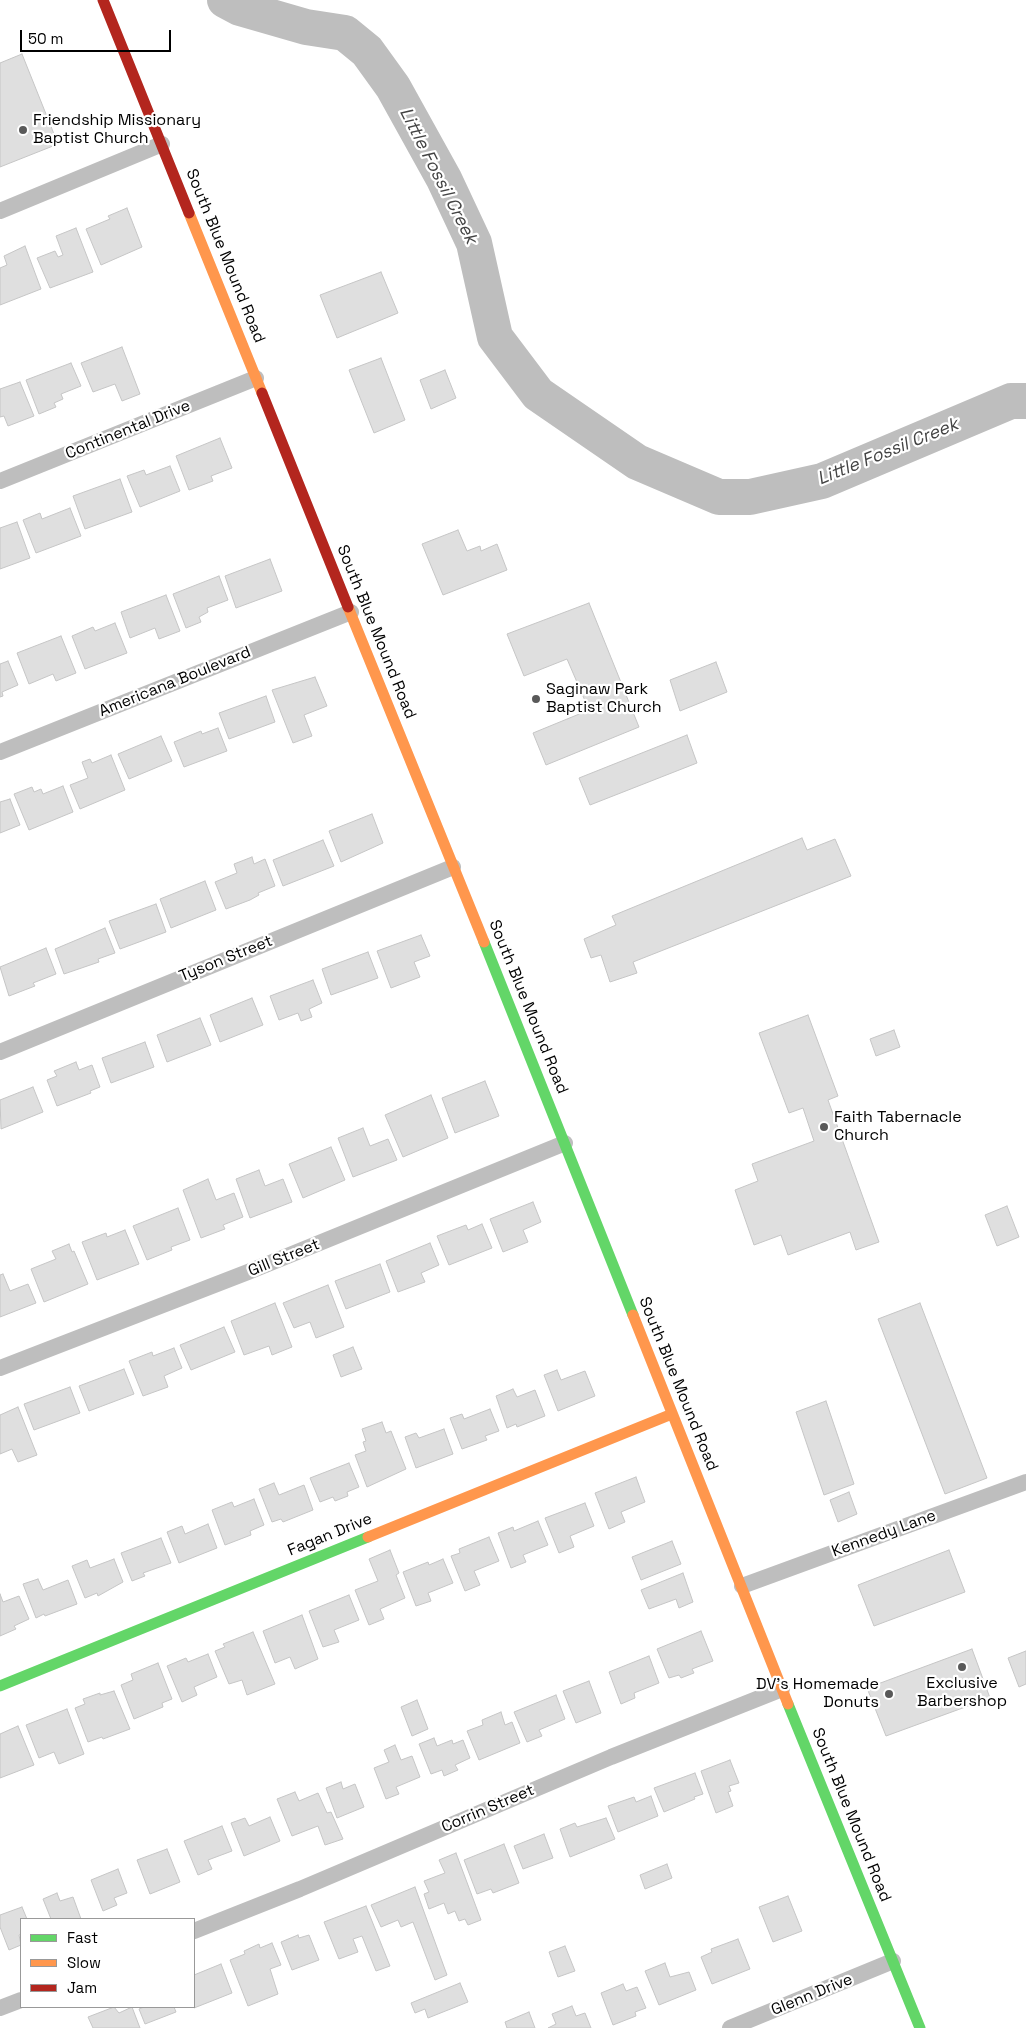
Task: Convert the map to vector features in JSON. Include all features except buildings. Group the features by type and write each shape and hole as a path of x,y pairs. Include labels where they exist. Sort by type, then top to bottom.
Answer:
{"main road":[{"name":"South Blue Mound Road","path":"103,0 566,1143 672,1414 920,2028"},
{"name":"Fagan Drive","path":"0,1686 672,1414"}],"street":[{"path":"0,211 162,144"},
{"name":"Continental Drive","path":"0,481 256,378"},
{"name":"Americana Boulevard","path":"0,752 351,612"},
{"name":"Tyson Street","path":"0,1052 453,867"},
{"name":"Gill Street","path":"0,1368 258,1268 566,1143"},
{"name":"Kennedy Lane","path":"742,1586 1026,1482"},
{"name":"Corrin Street","path":"195,1931 611,1757 782,1689"},
{"name":"Glenn Drive","path":"730,2028 893,1961"},
{"path":"0,2008 20,2000"}],"waterway":[{"name":"Little Fossil Creek","path":"225,0 240,8 306,27 345,33 367,51 393,87 444,179 474,243 495,337 538,394 637,462 719,497 750,497 822,481 1011,401 1026,401"}],"traffic: fast":[{"path":"484,942 633,1315"},
{"path":"0,1686 368,1537"},
{"path":"788,1704 920,2028"}],"traffic: slow":[{"path":"189,213 262,393"},
{"path":"348,607 484,942"},
{"path":"633,1315 788,1704"},
{"path":"368,1537 672,1414"}],"traffic: jam":[{"path":"103,0 189,213"},
{"path":"262,393 348,607"}],"place":[{"name":"Friendship Missionary Baptist Church","path":"23,130"},
{"name":"Saginaw Park Baptist Church","path":"536,699"},
{"name":"Faith Tabernacle Church","path":"824,1127"},
{"name":"Exclusive Barbershop","path":"962,1667"},
{"name":"DV's Homemade Donuts","path":"889,1694"}]}
